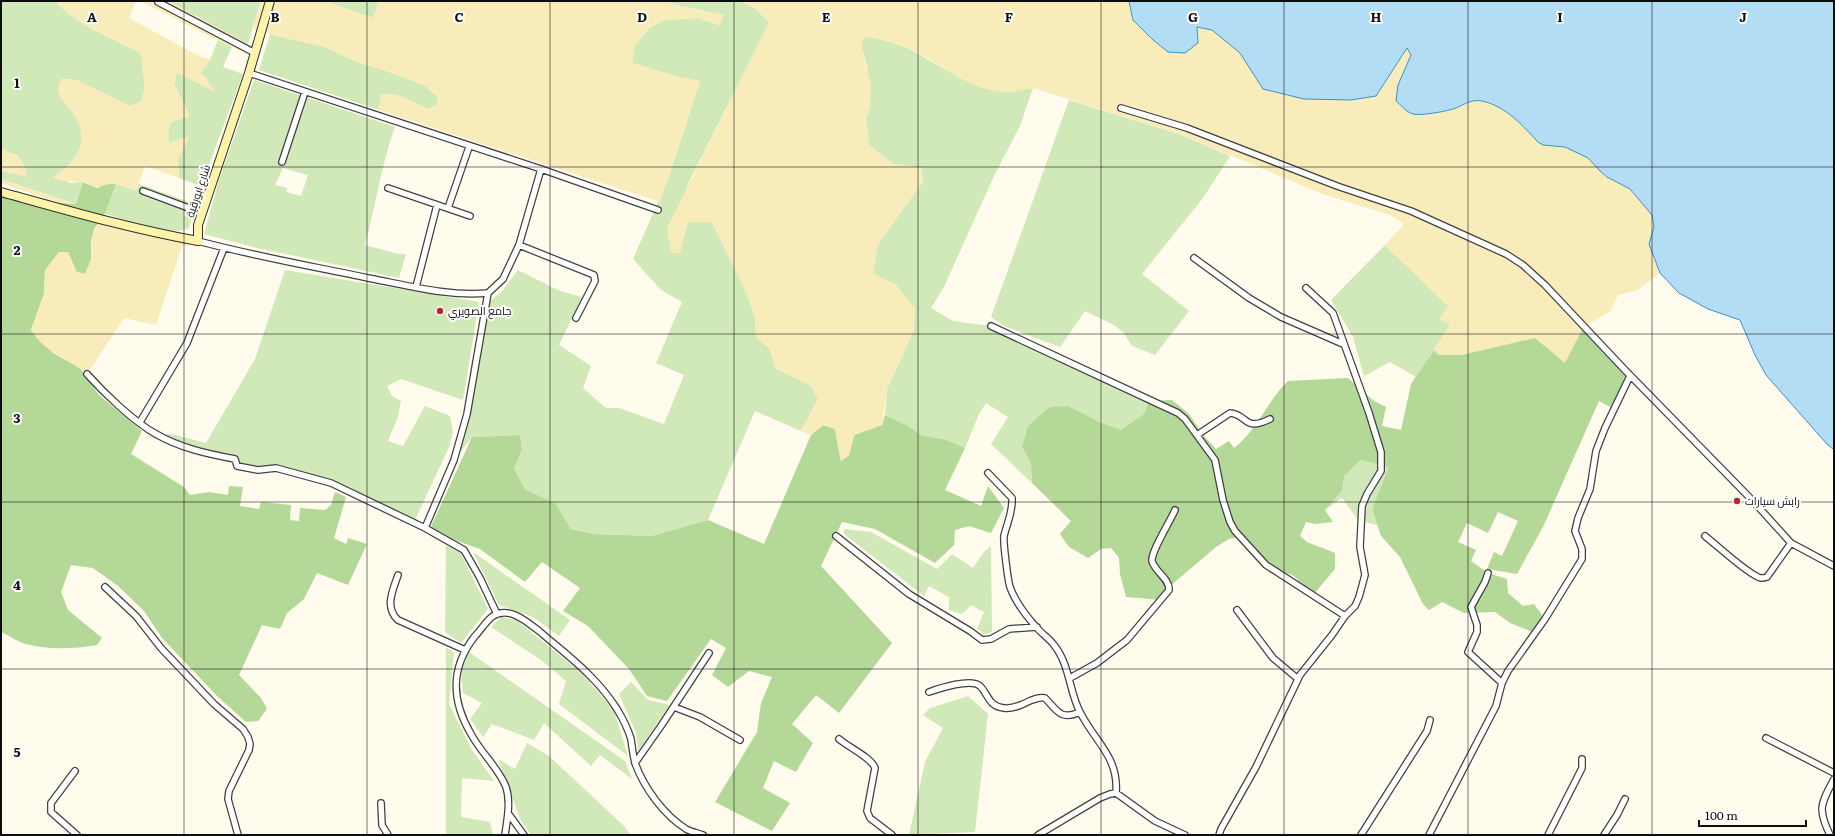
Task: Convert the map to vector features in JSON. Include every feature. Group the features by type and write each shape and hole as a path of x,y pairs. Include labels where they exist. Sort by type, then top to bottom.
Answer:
{"main road":[{"name":"شارع ابورقية","path":"198,241 198,225 249,73 270,1"},
{"path":"1,192 78,214 167,236 198,241"}],"street":[{"path":"158,2 255,53"},
{"path":"249,73 469,147 541,169 658,210"},
{"path":"282,162 306,92"},
{"path":"1121,108 1187,128 1337,186 1411,211 1506,254 1523,265 1546,285 1630,376 1753,501 1791,543 1834,566"},
{"path":"448,208 469,147"},
{"path":"424,528 454,460 467,414 488,293 503,279 518,245 541,169"},
{"path":"388,188 470,216"},
{"path":"143,191 202,213"},
{"path":"416,287 437,205"},
{"path":"198,241 224,248 416,287 464,294 488,293"},
{"path":"518,245 594,275 595,282 576,318"},
{"path":"140,422 187,343 224,248"},
{"path":"1194,258 1249,298 1281,317 1343,344"},
{"path":"1219,835 1256,767 1298,679 1345,616 1355,606 1365,575 1360,547 1362,506 1367,494 1381,471 1381,452 1369,413 1333,313 1306,288"},
{"path":"992,326 1178,413 1185,419 1215,460 1225,506 1235,531 1266,565 1345,616"},
{"path":"87,374 140,422 158,435 203,453 234,459 237,466 258,470 276,468 331,483 424,528 464,550 480,578 497,614"},
{"path":"1430,835 1496,706 1502,683 1508,671 1545,619 1582,559 1582,548 1575,531 1578,518 1590,489 1596,451 1610,416 1630,376"},
{"path":"1197,435 1230,413 1234,413 1247,423 1252,424 1260,424 1270,419"},
{"path":"988,473 1012,498 1011,516 1004,542 1010,586 1013,595 1037,627 1061,654 1080,712 1111,760 1116,776 1116,794"},
{"path":"1070,678 1097,662 1127,640 1169,590 1168,584 1157,571 1152,561 1153,551 1170,523 1175,510"},
{"path":"836,536 909,594 970,631 982,640 991,639 1009,629 1037,627"},
{"path":"1706,536 1749,572 1759,578 1767,577 1791,543"},
{"path":"1488,573 1485,582 1471,607 1478,632 1468,652 1502,683"},
{"path":"398,575 391,597 390,609 392,614 398,620 465,650"},
{"path":"105,587 136,616 161,648 214,704 243,729 248,737 250,744 249,750 229,791 228,799 238,835"},
{"path":"1237,610 1273,658 1298,679"},
{"path":"505,835 508,813 506,788 499,774 471,735 458,703 456,675 465,650 489,619 497,614 503,613 517,616 531,625 593,676 626,724 635,762 648,788 669,816 688,830 703,835"},
{"path":"635,762 674,707 709,653"},
{"path":"929,692 970,683 979,686 991,702 1005,708 1024,705 1040,697 1045,698 1053,709 1059,714 1070,715 1080,712"},
{"path":"674,707 700,717 740,740"},
{"path":"1361,835 1427,731 1430,720"},
{"path":"1766,738 1834,773"},
{"path":"840,739 849,747 874,763 875,768 867,810 870,818 892,835"},
{"path":"1548,835 1582,768 1582,759"},
{"path":"75,771 51,803 50,808 51,812 77,835"},
{"path":"1830,835 1821,811 1823,799 1834,779"},
{"path":"1038,835 1100,798 1110,794 1116,794 1155,820 1185,835"},
{"path":"1604,835 1625,799"},
{"path":"381,804 382,825 388,835"},
{"path":"508,813 524,835"}],"green space":[{"path":"1,1 55,1 73,17 84,24 141,53 145,88 141,102 130,106 76,80 61,79 59,86 61,97 78,120 82,137 78,153 73,160 61,172 53,177 71,183 83,182 76,204 1,179 1,170 27,176 18,156 1,149"},
{"path":"168,1 261,1 248,44"},
{"path":"325,1 379,1 373,18"},
{"path":"669,1 740,1 756,9 769,23 687,186 688,222 712,222 748,296 755,318 756,337 770,349 775,368 810,385 818,399 801,431 755,411 708,520 652,536 594,534 571,529 556,504 525,489 514,469 522,449 520,435 472,437 454,460 467,414 486,305 503,290 518,270 560,291 582,297 559,345 591,366 583,388 606,408 619,408 664,424 684,375 656,363 682,302 661,290 633,259 668,179 700,81 675,76 632,63 635,46 648,29 664,20 697,18 719,25 723,15 671,4"},
{"path":"270,34 325,47 359,63 381,69 424,85 437,96 438,104 429,109 397,95 381,94 379,110 259,70"},
{"path":"864,36 906,47 962,79 1009,92 1033,88 1020,126 994,176 944,287 931,308 953,321 991,326 1149,401 1144,414 1121,430 1097,421 1022,447 1031,464 1032,483 991,444 1008,417 986,403 979,414 965,448 944,439 923,436 906,425 885,415 887,389 914,330 896,285 873,274 878,244 923,181 921,168 893,164 869,145 866,119 870,105 867,65 861,46"},
{"path":"218,40 232,47 223,67 243,74 201,186 179,178 178,160 189,137 169,143 168,134 170,123 189,117 187,109 174,84 177,71 207,79 200,74 210,60"},
{"path":"254,80 395,127 382,170 365,245 398,254 406,254 399,278 253,247 204,234 219,180","holes":["283,168 308,175 301,196 286,192 287,188 275,185"]},
{"path":"1069,100 1179,134 1230,156 1203,198 1142,274 1189,311 1155,355 1132,346 1124,333 1114,325 1085,311 1060,347 1004,326 991,317"},
{"path":"83,182 97,188 107,183 116,184 105,214 94,229 91,242 91,260 85,274 45,270 44,294 31,330 53,353 80,368 99,395 142,431 131,454 184,487 190,495 209,492 228,495 229,486 243,487 240,506 259,509 261,502 291,505 290,520 299,521 300,508 325,510 331,505 335,492 346,497 334,538 346,544 348,538 367,544 348,585 317,573 304,599 287,613 280,629 262,625 239,675 261,698 267,709 258,721 246,722 218,697 162,638 144,611 118,586 93,568 71,565 61,592 68,610 102,638 97,645 70,648 34,646 23,643 1,632 1,192 35,201 76,204"},
{"path":"116,184 136,190 139,184 195,204 189,228 171,231 148,227 105,214"},
{"path":"1385,245 1448,306 1450,325 1416,377 1390,362 1364,376 1353,337 1331,300"},
{"path":"285,270 479,302 463,400 401,379 387,386 392,396 401,401 397,420 388,441 403,446 425,406 450,416 453,432 449,447 415,520 331,483 288,471 237,466 234,459 203,453 146,436 171,434 206,443 255,359"},
{"path":"1584,326 1630,376 1618,399 1610,407 1599,401 1543,527 1517,574 1487,569 1494,552 1502,556 1518,521 1498,512 1488,533 1467,523 1458,542 1476,550 1471,561 1488,573 1507,579 1508,593 1523,606 1534,604 1545,619 1535,633 1510,623 1495,612 1464,613 1442,602 1429,610 1423,604 1400,557 1381,536 1372,509 1389,467 1360,460 1344,477 1342,491 1325,510 1333,522 1316,524 1306,522 1300,536 1307,542 1335,553 1335,569 1313,595 1294,576 1266,565 1240,537 1229,539 1216,547 1169,587 1161,600 1126,597 1120,574 1119,558 1111,548 1101,549 1088,558 1069,547 1060,534 1071,521 1032,483 1031,464 1022,447 1028,426 1050,407 1068,406 1097,421 1121,430 1144,414 1149,401 1172,400 1189,414 1204,436 1216,449 1229,441 1234,448 1256,425 1274,398 1288,381 1348,378 1374,401 1386,407 1382,426 1401,430 1411,384 1434,350 1439,355 1535,338"},
{"path":"885,415 906,425 923,436 944,439 965,448 945,490 981,506 988,486 1004,508 991,533 969,526 955,530 954,545 935,563 875,529 842,522 821,566 892,643 839,713 816,695 792,724 813,743 796,772 774,761 763,788 790,803 772,831 715,802 757,732 761,703 772,677 749,671 728,687 712,675 726,648 711,639 667,701 647,696 629,669 588,626 563,611 580,588 542,562 525,582 480,549 429,531 472,437 520,435 522,449 514,469 525,489 556,504 571,529 594,534 652,536 708,520 764,544 811,435 823,425 835,429 841,461 849,455 854,435 882,425"},
{"path":"1360,460 1390,467 1372,509 1377,525 1358,520 1342,498 1325,510 1342,491 1344,477"},
{"path":"844,529 871,532 937,569 952,554 973,568 984,552 991,546 992,632 985,634 977,629 984,612 971,605 962,614 949,610 949,597 929,586 924,596 844,534"},
{"path":"446,545 460,552 488,609 461,643 445,632"},
{"path":"473,552 570,620 559,636 533,617 499,605"},
{"path":"501,617 516,620 584,675 614,711 628,756 559,704 566,681 541,660 491,627"},
{"path":"446,648 454,652 449,704 472,750 494,781 462,778 461,817 490,822 493,835 446,835"},
{"path":"469,652 625,761 632,779 600,755 591,766 544,723 534,740 492,724 483,737 470,719 482,703 463,693 461,673"},
{"path":"631,682 648,700 670,705 638,751 636,733 619,694"},
{"path":"968,696 988,714 975,832 909,835 925,762 943,728 923,715 930,708"},
{"path":"527,743 549,756 623,825 631,835 531,835 520,819 498,759 515,769"}],"sand":[{"path":"55,1 136,1 129,18 195,54 210,60 200,74 207,79 215,92 176,72 174,84 187,109 189,117 170,123 168,134 169,143 189,136 178,160 179,178 145,166 136,190 117,184 108,184 98,188 82,182 64,181 53,177 72,162 79,149 82,137 77,119 59,94 58,87 61,79 76,80 130,106 141,102 145,88 141,53 84,24 73,17"},
{"path":"140,1 168,1 248,44 246,53 219,41"},
{"path":"262,1 325,1 373,18 379,1 669,1 671,4 723,15 720,25 697,18 664,20 648,29 635,46 632,63 675,76 700,81 660,202 379,110 381,94 397,95 429,109 438,104 437,96 424,85 381,69 359,63 325,47 284,38 252,28"},
{"path":"740,1 1129,1 1133,20 1152,39 1168,51 1197,27 1212,30 1240,53 1263,89 1304,99 1407,48 1411,55 1398,85 1414,114 1455,109 1472,101 1491,103 1509,114 1543,145 1565,147 1589,158 1607,177 1630,189 1652,215 1654,227 1649,244 1660,273 1638,290 1618,295 1610,312 1584,326 1565,363 1535,338 1462,355 1439,355 1434,350 1450,325 1439,319 1448,306 1385,245 1404,224 1390,215 1325,195 1179,134 1033,88 1009,92 995,91 982,87 968,82 906,47 864,36 861,46 871,84 870,105 866,119 869,145 893,164 921,168 923,182 878,244 873,273 896,285 915,308 914,330 887,389 882,425 854,435 849,455 841,461 835,429 823,425 811,435 801,431 818,399 810,385 775,368 770,349 756,337 755,318 748,296 712,222 688,222 680,253 671,253 667,228 769,23 756,9"},
{"path":"1,149 19,158 25,166 27,177 1,170"},
{"path":"1,179 76,204 57,202 1,183"},
{"path":"101,219 198,241 182,246 156,325 124,318 87,374 80,368 50,350 31,330 44,294 45,270 59,252 68,252 77,272 85,274 91,259 93,235"}],"water":[{"path":"1129,1 1834,1 1834,450 1826,443 1766,375 1755,355 1740,320 1708,309 1679,293 1660,273 1649,244 1654,227 1652,215 1630,189 1607,177 1588,158 1565,147 1543,145 1538,142 1513,117 1499,107 1482,101 1472,101 1456,108 1435,113 1413,114 1408,112 1396,101 1398,85 1411,55 1407,48 1376,96 1351,100 1304,99 1263,89 1240,53 1212,30 1197,27 1198,43 1185,53 1168,52 1152,39 1133,20"}],"place":[{"name":"جامع الصويري","path":"440,311"},
{"name":"رابش سيارات","path":"1737,501"}]}
